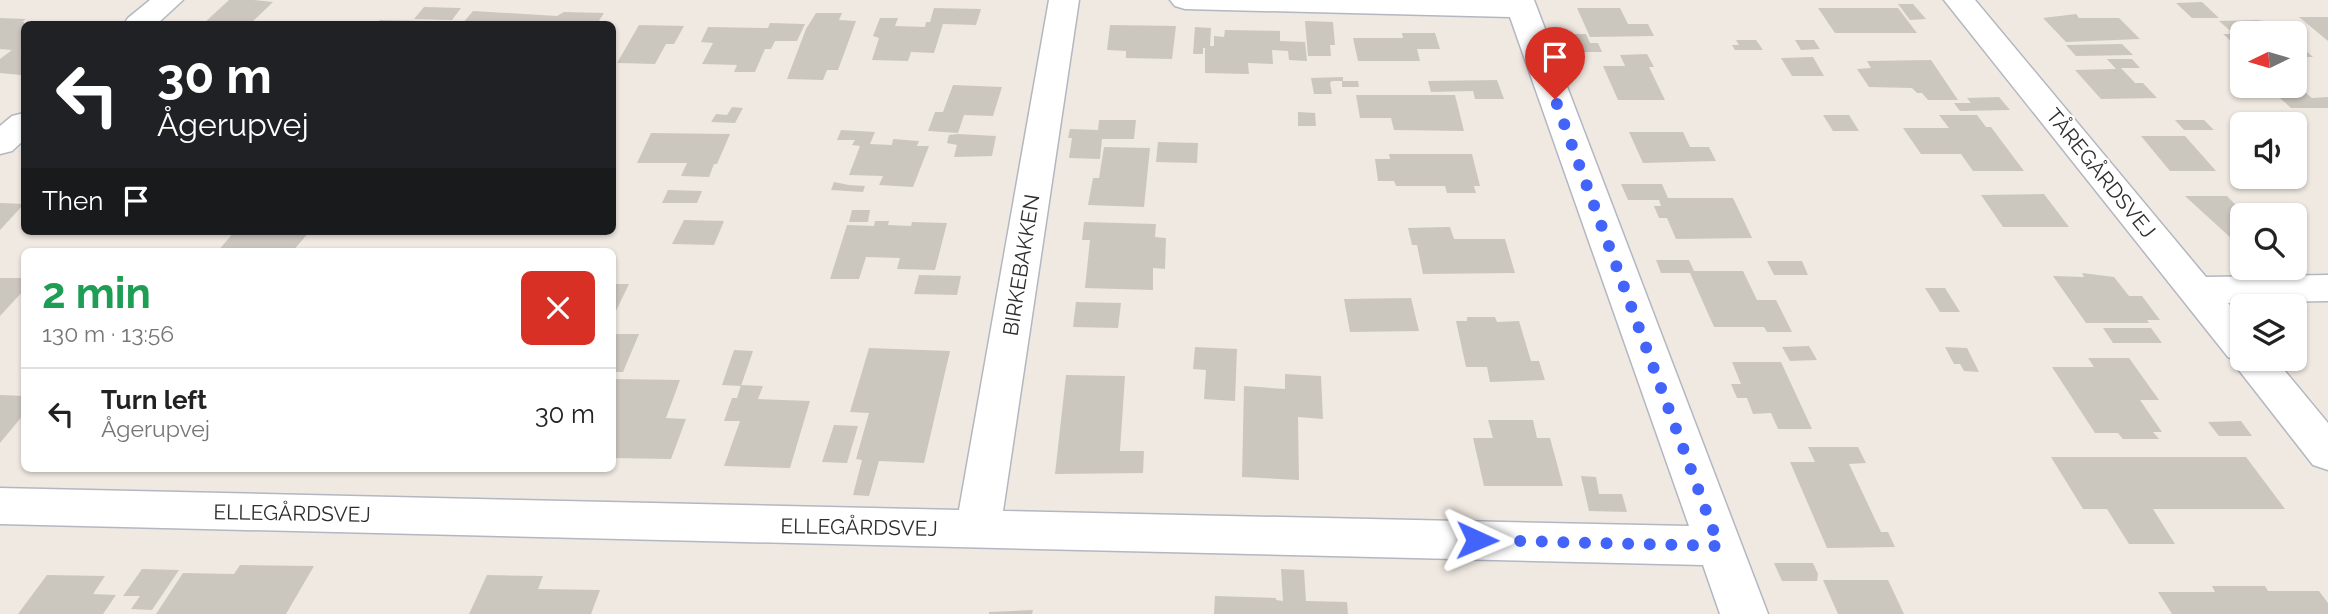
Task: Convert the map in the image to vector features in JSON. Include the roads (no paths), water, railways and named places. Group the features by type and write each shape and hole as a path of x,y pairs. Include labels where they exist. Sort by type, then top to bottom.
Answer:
{"street":[{"path":"143,21 168,0"},
{"name":"BIRKEBAKKEN","path":"978,530 1063,0"},
{"path":"1185,0 1520,4 1744,614"},
{"name":"TÅREGÅRDSVEJ","path":"1959,0 2230,332"},
{"path":"0,144 21,126"},
{"path":"2196,290 2328,288"},
{"path":"2262,371 2328,453"},
{"name":"ELLEGÅRDSVEJ","path":"0,506 1719,546"}]}
